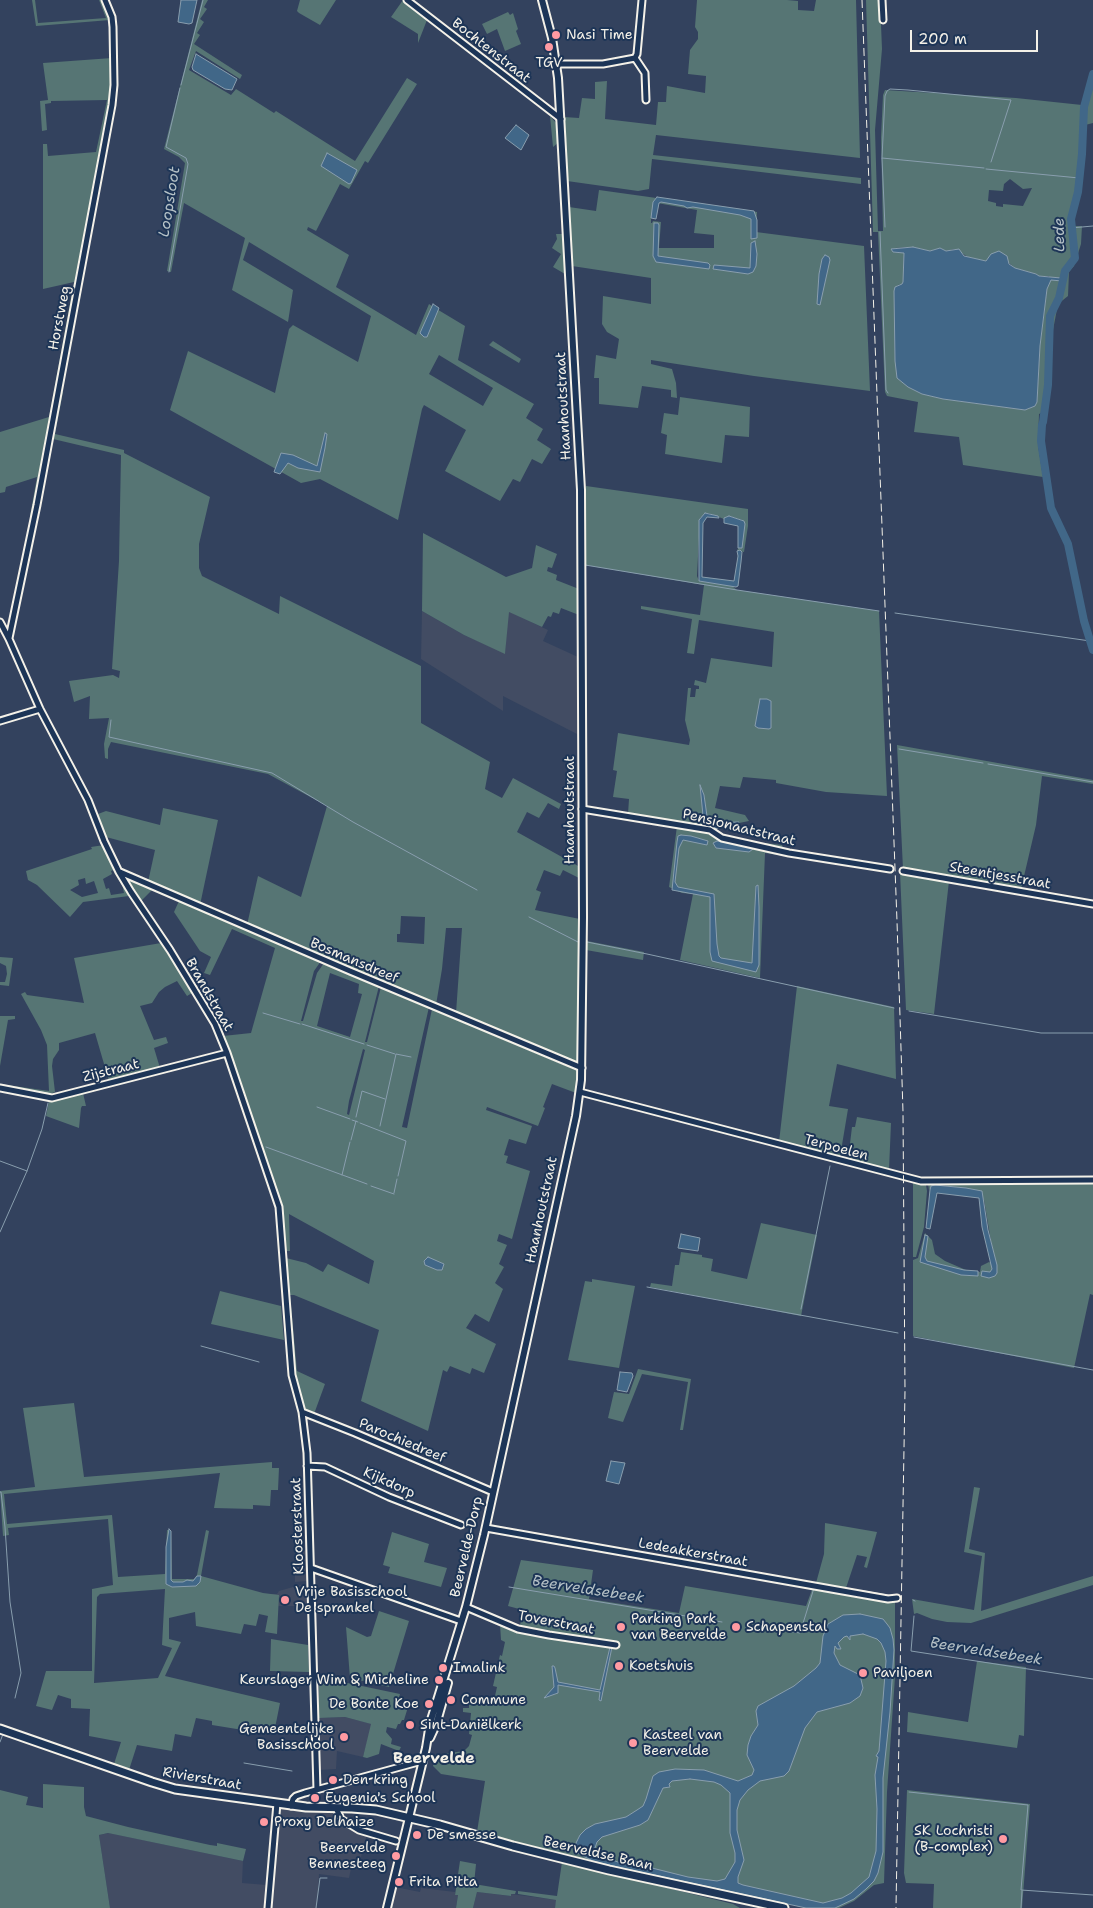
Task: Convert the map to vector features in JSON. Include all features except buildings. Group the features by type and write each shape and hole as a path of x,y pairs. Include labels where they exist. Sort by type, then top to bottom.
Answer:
{"main road":[{"name":"Rivierstraat","path":"0,1729 162,1785 199,1793 291,1806 369,1809 408,1817"},
{"name":"Beerveldse Baan","path":"408,1817 609,1870 784,1908"}],"street":[{"name":"Horstweg","path":"9,639 37,505 112,105 114,85 113,27 112,17 105,0"},
{"name":"Bochtenstraat","path":"407,0 561,119"},
{"name":"Haanhoutstraat","path":"493,1492 580,1092 582,1068 581,490 557,64 551,30 542,0"},
{"path":"557,64 603,64 635,58 638,54 642,0"},
{"path":"882,0 883,20"},
{"path":"635,58 645,73 646,100"},
{"name":"Brandstraat","path":"0,622 40,709 88,800 104,841 120,872 215,1024 228,1053 279,1207 292,1375 302,1412"},
{"path":"0,721 40,709"},
{"name":"Pensionaatstraat","path":"582,809 710,830 722,838 789,853 890,869"},
{"name":"Steentjesstraat","path":"903,871 1093,904"},
{"name":"Bosmansdreef","path":"120,872 350,972 582,1068"},
{"name":"Zijstraat","path":"0,1088 52,1098 228,1053"},
{"name":"Terpoelen","path":"580,1092 920,1181 1093,1180"},
{"name":"Parochiedreef","path":"302,1412 354,1432 493,1492"},
{"name":"Kloosterstraat","path":"302,1412 307,1466 317,1790"},
{"name":"Kijkdorp","path":"307,1466 325,1467 389,1497 461,1525"},
{"name":"Beervelde-Dorp","path":"426,1748 430,1724 466,1607 493,1492"},
{"name":"Ledeakkerstraat","path":"486,1528 888,1599 897,1598"},
{"path":"311,1568 462,1621"},
{"name":"Beervelde-Dorp","path":"388,1908 422,1761 438,1718 463,1628 466,1607"},
{"name":"Toverstraat","path":"466,1607 518,1629 616,1645"},
{"path":"291,1806 296,1796 422,1761"},
{"path":"268,1908 278,1803"},
{"path":"336,1808 341,1819 359,1830 396,1841"}],"shaded area":[{"path":"181,0 197,0 192,23 178,22"},
{"path":"196,54 237,79 232,90 225,89 193,70 192,67"},
{"path":"516,125 529,135 521,150 505,138"},
{"path":"327,153 357,170 351,183 349,184 321,166"},
{"path":"657,197 754,211 757,220 757,238 751,239 751,219 740,215 693,207 687,208 661,202 659,203 656,219 651,218 653,202"},
{"path":"654,223 659,225 658,256 708,263 710,265 709,269 656,262 653,256"},
{"path":"755,241 757,254 756,266 753,272 748,274 713,269 714,265 750,268 751,243"},
{"path":"913,247 930,251 940,248 946,251 959,249 964,256 986,261 991,254 999,251 1007,256 1009,264 1015,268 1039,276 1061,278 1062,281 1051,280 1047,289 1040,346 1037,402 1035,406 1025,410 943,399 922,394 908,387 897,378 894,291 895,287 903,282 904,253 893,252 891,249"},
{"path":"825,255 830,260 820,305 817,304 819,274 822,259"},
{"path":"433,304 439,308 427,337 424,337 420,333"},
{"path":"325,433 327,434 320,472 298,468 288,463 280,474 274,472 281,453 293,455 317,466"},
{"path":"705,513 718,516 719,518 707,517 703,523 702,577 734,581 737,551 740,550 742,552 741,562 738,586 736,587 699,581 699,520"},
{"path":"729,516 744,521 742,548 738,548 738,526 724,523 724,518"},
{"path":"422,611 464,635 505,653 508,611 548,630 543,641 578,657 577,734 503,696 503,711 421,659"},
{"path":"760,699 771,701 771,728 769,729 755,726"},
{"path":"700,785 704,795 708,823 739,822 738,824 714,829 704,826"},
{"path":"678,836 708,841 707,845 683,840 679,848 675,882 678,887 714,894 717,944 721,958 752,963 756,886 758,885 759,965 756,972 712,961 710,952 710,897 672,890 677,842"},
{"path":"717,841 751,847 753,849 749,852 716,848 713,843"},
{"path":"931,1186 982,1191 988,1230 997,1265 995,1276 989,1278 981,1276 982,1271 990,1272 992,1269 982,1227 979,1198 937,1193 930,1229 926,1228 930,1190"},
{"path":"681,1234 700,1238 698,1251 678,1248"},
{"path":"925,1235 928,1236 925,1257 927,1261 964,1270 978,1271 978,1276 961,1275 920,1262"},
{"path":"428,1257 444,1264 442,1270 425,1265 424,1261"},
{"path":"620,1372 632,1373 633,1376 627,1392 617,1390"},
{"path":"611,1461 625,1463 619,1484 606,1481"},
{"path":"169,1529 171,1531 171,1580 173,1582 193,1581 197,1576 201,1576 200,1582 196,1586 172,1587 166,1584 166,1547"},
{"name":"Vrije Basisschool De sprankel","path":"295,1549 308,1551 307,1581 295,1582"},
{"name":"Vrije Basisschool De sprankel","path":"300,1585 308,1585 308,1606 276,1606 262,1594 277,1594 279,1591"},
{"path":"860,1614 883,1619 890,1628 894,1650 883,1778 883,1852 878,1873 874,1881 866,1889 854,1899 835,1908 806,1908 593,1861 576,1851 576,1843 586,1829 595,1824 626,1817 643,1806 653,1776 659,1772 675,1769 704,1770 738,1781 752,1775 754,1770 747,1755 751,1736 758,1725 756,1711 758,1706 794,1686 816,1668 820,1663 823,1636 828,1624 843,1615","holes":["863,1634 877,1639 881,1643 886,1661 879,1751 876,1756 878,1757 875,1775 877,1809 876,1851 869,1877 851,1893 842,1898 823,1903 738,1883 738,1877 744,1860 737,1830 737,1810 740,1800 748,1790 760,1781 784,1776 789,1771 805,1728 817,1712 850,1703 860,1696 863,1688 860,1675 840,1665 834,1653 835,1646 837,1649 841,1649 838,1643 844,1637 847,1636 850,1640 850,1636","690,1779 714,1782 730,1793 730,1833 735,1853 735,1862 725,1879 717,1881 688,1877 652,1868 623,1864 597,1854 595,1848 597,1842 602,1837 640,1825 648,1820 663,1788 670,1787 669,1784 672,1781"]},
{"path":"610,1647 612,1647 601,1701 599,1700 600,1692 558,1685 558,1693 544,1698 554,1687 552,1666 555,1668 558,1682 600,1690"},
{"name":"Gemeentelijke Basisschool","path":"345,1717 372,1724 363,1757 337,1751 336,1769 319,1770 319,1718"},
{"path":"281,1807 315,1812 333,1812 339,1818 367,1834 360,1861 353,1859 349,1878 319,1874 317,1908 269,1908 278,1819"},
{"path":"109,1833 243,1861 242,1883 267,1885 266,1908 110,1908 99,1835"},
{"path":"395,1887 420,1892 421,1888 455,1892 455,1895 458,1895 456,1908 391,1908"},
{"path":"477,1892 557,1900 555,1908 473,1908"}],"green space":[{"path":"32,0 35,0 38,23 106,18 99,0 102,0 110,20 36,26"},
{"path":"202,0 208,0 204,7 207,9 200,19 204,22 197,33 200,35 194,44 242,75 240,79 196,51 189,70 231,95 236,89 274,113 276,111 355,161 407,78 417,84 368,163 365,161 349,189 340,184 316,231 308,227 307,230 349,255 336,287 416,335 429,304 465,326 458,360 534,404 526,418 543,429 537,440 551,449 542,464 532,459 520,482 513,479 500,501 445,471 466,430 424,405 398,520 320,479 301,483 170,410 188,351 275,393 289,329 293,325 358,362 371,316 249,242 243,260 293,290 288,322 232,290 245,238 184,203 171,272 167,271 185,163 179,157 164,149","holes":["439,355 493,388 483,406 429,374"]},
{"path":"300,0 336,0 320,25 297,11"},
{"path":"403,0 481,59 481,62 427,20 418,43 418,34 391,17"},
{"path":"697,0 798,1 798,10 814,11 816,0 856,0 860,158 656,135 653,155 861,178 861,184 652,159 649,189 638,191 567,181 564,117 579,118 582,98 595,99 595,82 607,81 605,119 656,125 658,102 666,102 667,86 705,93 706,76 688,74 690,50 698,39 698,32 695,27"},
{"path":"866,0 880,0 882,49 875,130 878,231 883,231 881,137 883,95 885,90 1016,98 1082,105 1079,162 1073,210 1076,212 1073,226 1082,226 1081,244 1074,266 1069,272 1068,296 1058,304 1053,330 1051,382 1046,411 1039,414 1038,445 1043,477 963,465 959,437 914,432 918,402 887,396 885,392 878,232 873,232","holes":["1010,179 1023,189 1032,188 1023,206 1003,204 1003,207 996,206 996,203 988,201 989,190 1003,191 1004,184","913,247 930,251 940,248 946,251 955,249 968,257 986,261 1008,262 1015,268 1038,276 1049,276 1050,280 1047,289 1040,346 1037,402 1035,406 1025,410 943,399 922,394 908,387 895,361 894,291 903,282 904,253 893,252 895,248"]},
{"path":"508,12 510,15 513,13 518,29 516,31 521,44 505,51 497,29 487,34 482,24"},
{"path":"112,58 112,90 60,391 63,392 55,434 124,450 124,453 210,497 199,544 199,568 202,576 279,614 280,596 421,666 421,723 490,762 485,789 502,798 513,778 561,804 559,809 548,803 539,818 527,812 517,832 580,867 579,878 563,870 560,876 544,870 536,890 541,892 535,910 580,919 578,1062 576,1061 575,1064 456,1013 462,928 446,928 436,1005 247,925 258,876 301,897 327,806 268,774 111,742 108,749 108,759 105,758 104,744 109,718 89,719 90,696 74,702 69,681 113,675 119,678 120,671 112,669 119,561 121,455 53,439 45,478 41,478 33,517 30,516 37,477 6,487 5,492 0,493 0,432 49,417 74,282 43,289 43,144 47,144 48,156 96,152 107,100 51,101 51,103 45,104 47,130 42,131 40,101 48,100 43,63","holes":["401,916 425,917 424,944 397,942 397,934 400,934"]},
{"path":"1093,82 1093,123 1085,125 1086,108"},
{"path":"550,116 557,124 559,142 553,147"},
{"path":"599,190 757,212 756,232 864,246 870,391 651,360 651,364 672,369 676,383 677,398 671,397 671,390 642,386 638,408 599,404 599,378 594,378 596,355 616,359 619,339 607,332 602,324 603,296 651,304 651,278 572,266 569,207 596,211","holes":["657,203 697,210 694,233 714,235 714,248 659,248 661,222 653,221 651,223 651,217 656,218"]},
{"path":"556,234 564,234 565,274 553,267 561,254 552,248 557,239"},
{"path":"493,341 521,359 519,363 489,345"},
{"path":"680,397 750,407 749,437 725,435 722,463 665,454 667,435 661,433 664,413 678,415"},
{"path":"586,486 748,509 748,526 744,552 737,551 738,548 742,548 742,520 729,516 724,519 708,513 700,518 697,576 699,581 732,586 737,590 879,611 887,796 826,792 776,783 776,780 743,777 740,788 720,786 715,808 745,815 749,821 714,828 628,814 629,799 613,797 617,771 613,770 618,733 689,745 690,740 685,720 688,688 691,688 690,697 695,697 696,689 699,689 699,686 694,685 695,680 706,683 711,658 772,667 774,632 699,620 694,654 687,653 692,619 641,609 641,606 700,615 704,585 585,565"},
{"path":"423,533 506,577 532,568 536,545 557,554 552,568 548,567 547,571 557,575 556,580 579,589 579,615 561,608 559,614 553,612 551,617 548,616 542,627 509,612 505,654 464,635 422,611"},
{"path":"897,745 1093,780 1093,784 1042,776 1036,825 1021,889 903,869"},
{"path":"163,808 218,820 200,905 148,882 155,850 106,837 98,814 106,811 160,825"},
{"path":"677,826 706,831 764,849 765,843 782,845 783,848 864,862 863,868 765,853 760,978 680,960 693,894 682,893 669,887"},
{"path":"104,845 116,869 111,871 112,874 103,879 106,889 109,888 111,895 124,893 122,884 124,883 130,894 129,896 83,902 70,917 37,885 28,880 26,871 92,849 91,847","holes":["85,878 86,884 94,881 98,893 82,897 70,890 79,885 78,880"]},
{"path":"900,872 949,881 934,1014 906,1010"},
{"path":"132,879 153,889 140,902 127,882"},
{"path":"179,901 321,961 314,971 301,1021 303,1021 317,973 324,963 379,986 365,1042 367,1042 381,987 429,1007 402,1127 407,1128 432,1009 578,1071 576,1093 552,1084 538,1126 487,1107 486,1110 532,1126 526,1144 509,1139 504,1155 508,1156 506,1163 530,1171 512,1239 499,1234 497,1241 507,1245 499,1264 504,1267 495,1283 503,1289 489,1322 475,1314 466,1328 496,1344 484,1373 472,1368 470,1374 450,1366 447,1372 443,1370 428,1431 361,1401 379,1330 290,1295 297,1371 325,1384 314,1414 305,1410 295,1378 289,1329 286,1258 306,1263 323,1272 328,1264 369,1284 374,1261 289,1214 290,1251 284,1251 282,1205 223,1036 251,1033 275,948 232,929 210,975 204,973 211,957 200,951 174,912","holes":["330,973 359,984 358,993 362,994 350,1037 317,1026","363,1049 365,1050 349,1115 347,1114 349,1101"]},
{"path":"587,941 644,952 643,960 586,950"},
{"path":"161,943 192,993 187,996 177,981 159,992 152,1003 140,1006 154,1040 166,1037 168,1043 154,1048 160,1068 109,1081 95,1033 59,1043 59,1050 53,1059 52,1066 55,1092 47,1095 0,1087 0,1084 49,1091 47,1045 21,994 25,992 27,995 84,1003 74,958"},
{"path":"0,957 13,958 9,986 0,985 0,982 5,982 7,974 6,966 0,963"},
{"path":"797,986 894,1007 896,1079 837,1064 829,1106 848,1109 840,1157 779,1142"},
{"path":"0,1016 15,1016 15,1019 8,1020 0,1066"},
{"path":"83,1093 86,1106 81,1108 79,1128 46,1116 49,1101"},
{"path":"857,1117 891,1123 889,1170 848,1160 852,1127 855,1127"},
{"path":"913,1181 926,1185 927,1191 924,1227 916,1257 913,1257"},
{"path":"1093,1181 1093,1295 1090,1294 1074,1368 913,1336 913,1260 918,1258 925,1233 932,1240 935,1254 945,1261 966,1270 980,1272 981,1266 989,1262 995,1265 984,1200 976,1190 933,1185 929,1190 928,1184"},
{"path":"761,1223 817,1235 801,1316 650,1287 651,1283 672,1286 675,1265 679,1265 681,1252 702,1255 702,1257 713,1259 711,1271 747,1279"},
{"path":"592,1279 635,1286 619,1368 568,1360 585,1281 592,1282"},
{"path":"220,1291 281,1306 284,1340 211,1324"},
{"path":"638,1369 691,1379 683,1430 680,1430 688,1382 642,1374 623,1422 608,1418 614,1392 629,1394"},
{"path":"74,1403 84,1477 272,1462 272,1468 279,1468 278,1490 271,1490 270,1506 253,1505 253,1509 214,1508 220,1473 4,1494 7,1524 112,1515 118,1577 165,1574 167,1530 171,1530 172,1579 194,1579 197,1575 206,1530 209,1531 201,1576 263,1593 279,1595 277,1634 265,1632 268,1616 259,1614 256,1626 244,1624 241,1634 196,1626 195,1612 169,1618 169,1639 181,1642 165,1676 280,1703 275,1728 277,1728 277,1732 250,1727 249,1731 212,1725 212,1721 196,1718 191,1737 175,1734 172,1751 137,1745 129,1770 114,1764 121,1742 89,1736 90,1709 71,1708 71,1699 58,1695 52,1710 36,1706 46,1671 92,1671 92,1589 113,1585 108,1519 8,1528 9,1535 3,1536 0,1491 35,1487 23,1408","holes":["165,1589 162,1645 172,1648 158,1678 94,1683 97,1597 100,1594"]},
{"path":"974,1487 980,1488 969,1549 985,1553 981,1611 1093,1576 1093,1585 971,1623 947,1622 917,1613 914,1614 912,1599 974,1610 982,1556 964,1552"},
{"path":"825,1523 877,1532 867,1568 864,1567 867,1557 857,1555 846,1588 816,1583 824,1554"},
{"path":"392,1532 429,1544 424,1562 447,1568 441,1587 388,1573 390,1567 383,1565"},
{"path":"521,1560 593,1570 589,1599 679,1613 685,1586 806,1606 813,1587 895,1602 895,1677 887,1792 884,1883 874,1885 854,1901 839,1908 806,1908 622,1868 477,1832 485,1781 441,1774 433,1766 435,1755 464,1751 469,1746 472,1735 469,1734 471,1713 463,1712 463,1708 469,1708 469,1703 493,1705 497,1687 493,1686 505,1642 501,1640 500,1624 519,1631 523,1610 508,1606"},
{"path":"379,1611 409,1621 389,1687 350,1678 346,1627 367,1637 371,1636"},
{"path":"271,1639 308,1645 309,1672 270,1671"},
{"path":"977,1661 1026,1667 1024,1736 1019,1735 1017,1748 907,1732 908,1712 968,1722"},
{"path":"319,1677 400,1694 397,1704 408,1707 404,1720 398,1724 396,1729 387,1727 386,1732 392,1739 391,1744 401,1747 399,1751 381,1744 379,1754 367,1758 363,1757 371,1724 345,1717 319,1718"},
{"path":"43,1784 84,1787 86,1816 210,1845 217,1846 217,1843 246,1849 243,1861 108,1833 99,1835 110,1908 0,1908 0,1790 28,1797 26,1805 43,1808"},
{"path":"907,1790 1030,1804 1022,1908 933,1908 934,1884 906,1883 904,1873"},
{"path":"460,1861 476,1864 474,1884 516,1891 515,1894 511,1894 511,1896 477,1892 473,1908 456,1908 458,1895 455,1895"},
{"path":"562,1862 733,1904 740,1908 555,1908 556,1900 518,1894 518,1891 557,1896"}],"waterway":[{"name":"Loopsloot","path":"181,85 203,0"},
{"name":"Lede","path":"1043,422 1048,385 1050,316 1059,298 1065,271 1075,258 1071,219 1078,192 1084,107 1093,74"},
{"name":"Loopsloot","path":"169,272 188,164 186,158 166,147 180,88"},
{"path":"882,158 885,96 890,89 1011,100 991,162"},
{"path":"885,227 882,158 984,168"},
{"path":"986,169 1079,178"},
{"path":"1071,228 1093,226"},
{"path":"880,232 886,390 888,393"},
{"name":"Lede","path":"1042,425 1041,441 1051,508 1068,544 1084,621 1093,650"},
{"path":"585,565 879,611"},
{"path":"895,613 1090,641"},
{"path":"111,720 109,737 272,773 353,822 477,890"},
{"path":"899,749 983,763"},
{"path":"988,764 1093,782"},
{"path":"529,917 578,942"},
{"path":"587,942 894,1008"},
{"path":"909,1011 1041,1033 1093,1033"},
{"path":"263,1013 300,1024"},
{"path":"302,1024 364,1044"},
{"path":"367,1045 395,1054"},
{"path":"380,1126 396,1054 411,1057"},
{"path":"0,1086 48,1093"},
{"path":"356,1117 362,1091 385,1099"},
{"path":"0,1232 27,1171 42,1129 48,1103"},
{"path":"317,1107 350,1119"},
{"path":"352,1120 358,1122"},
{"path":"351,1140 356,1121"},
{"path":"360,1123 406,1141 398,1176"},
{"path":"342,1175 350,1142"},
{"path":"266,1147 367,1184"},
{"path":"0,1161 27,1171"},
{"path":"801,1309 830,1166"},
{"path":"394,1193 397,1179"},
{"path":"371,1186 394,1194"},
{"path":"647,1287 898,1333"},
{"path":"914,1337 1093,1370"},
{"path":"201,1346 259,1362"},
{"path":"0,1492 5,1527 10,1602 21,1673 15,1698"},
{"name":"Beerveldsebeek","path":"824,1585 846,1589"},
{"name":"Beerveldsebeek","path":"509,1587 722,1622"},
{"name":"Beerveldsebeek","path":"756,1626 800,1633 814,1588"},
{"name":"Beerveldsebeek","path":"851,1589 861,1591"},
{"name":"Beerveldsebeek","path":"864,1591 893,1596"},
{"name":"Beerveldsebeek","path":"914,1616 911,1651 1093,1679"},
{"path":"0,1742 3,1734"},
{"path":"244,1763 292,1771"},
{"path":"909,1792 1028,1805 1021,1890 1093,1895"},
{"path":"316,1908 320,1878 327,1878"},
{"path":"1021,1908 1022,1891"}],"railway":[{"path":"862,0 903,1112 905,1391 896,1908"}],"place":[{"name":"Nasi Time","path":"556,35"},
{"name":"TGV","path":"549,47"},
{"name":"Vrije Basisschool De sprankel","path":"285,1600"},
{"name":"Parking Park van Beervelde","path":"621,1627"},
{"name":"Schapenstal","path":"736,1627"},
{"name":"Koetshuis","path":"619,1666"},
{"name":"Imalink","path":"443,1668"},
{"name":"Paviljoen","path":"863,1673"},
{"name":"Keurslager Wim & Micheline","path":"439,1680"},
{"name":"Commune","path":"451,1700"},
{"name":"De Bonte Koe","path":"429,1704"},
{"name":"Sint-Daniëlkerk","path":"410,1725"},
{"name":"Gemeentelijke Basisschool","path":"344,1737"},
{"name":"Kasteel van Beervelde","path":"633,1743"},
{"name":"Den kring","path":"333,1780"},
{"name":"Eugenia's School","path":"315,1798"},
{"name":"Proxy Delhaize","path":"264,1822"},
{"name":"De smesse","path":"417,1835"},
{"name":"SK Lochristi (B-complex)","path":"1003,1839"},
{"name":"Beervelde Bennesteeg","path":"396,1856"},
{"name":"Frita Pitta","path":"399,1882"}],"district":[{"name":"Beervelde","path":"434,1759"}]}
